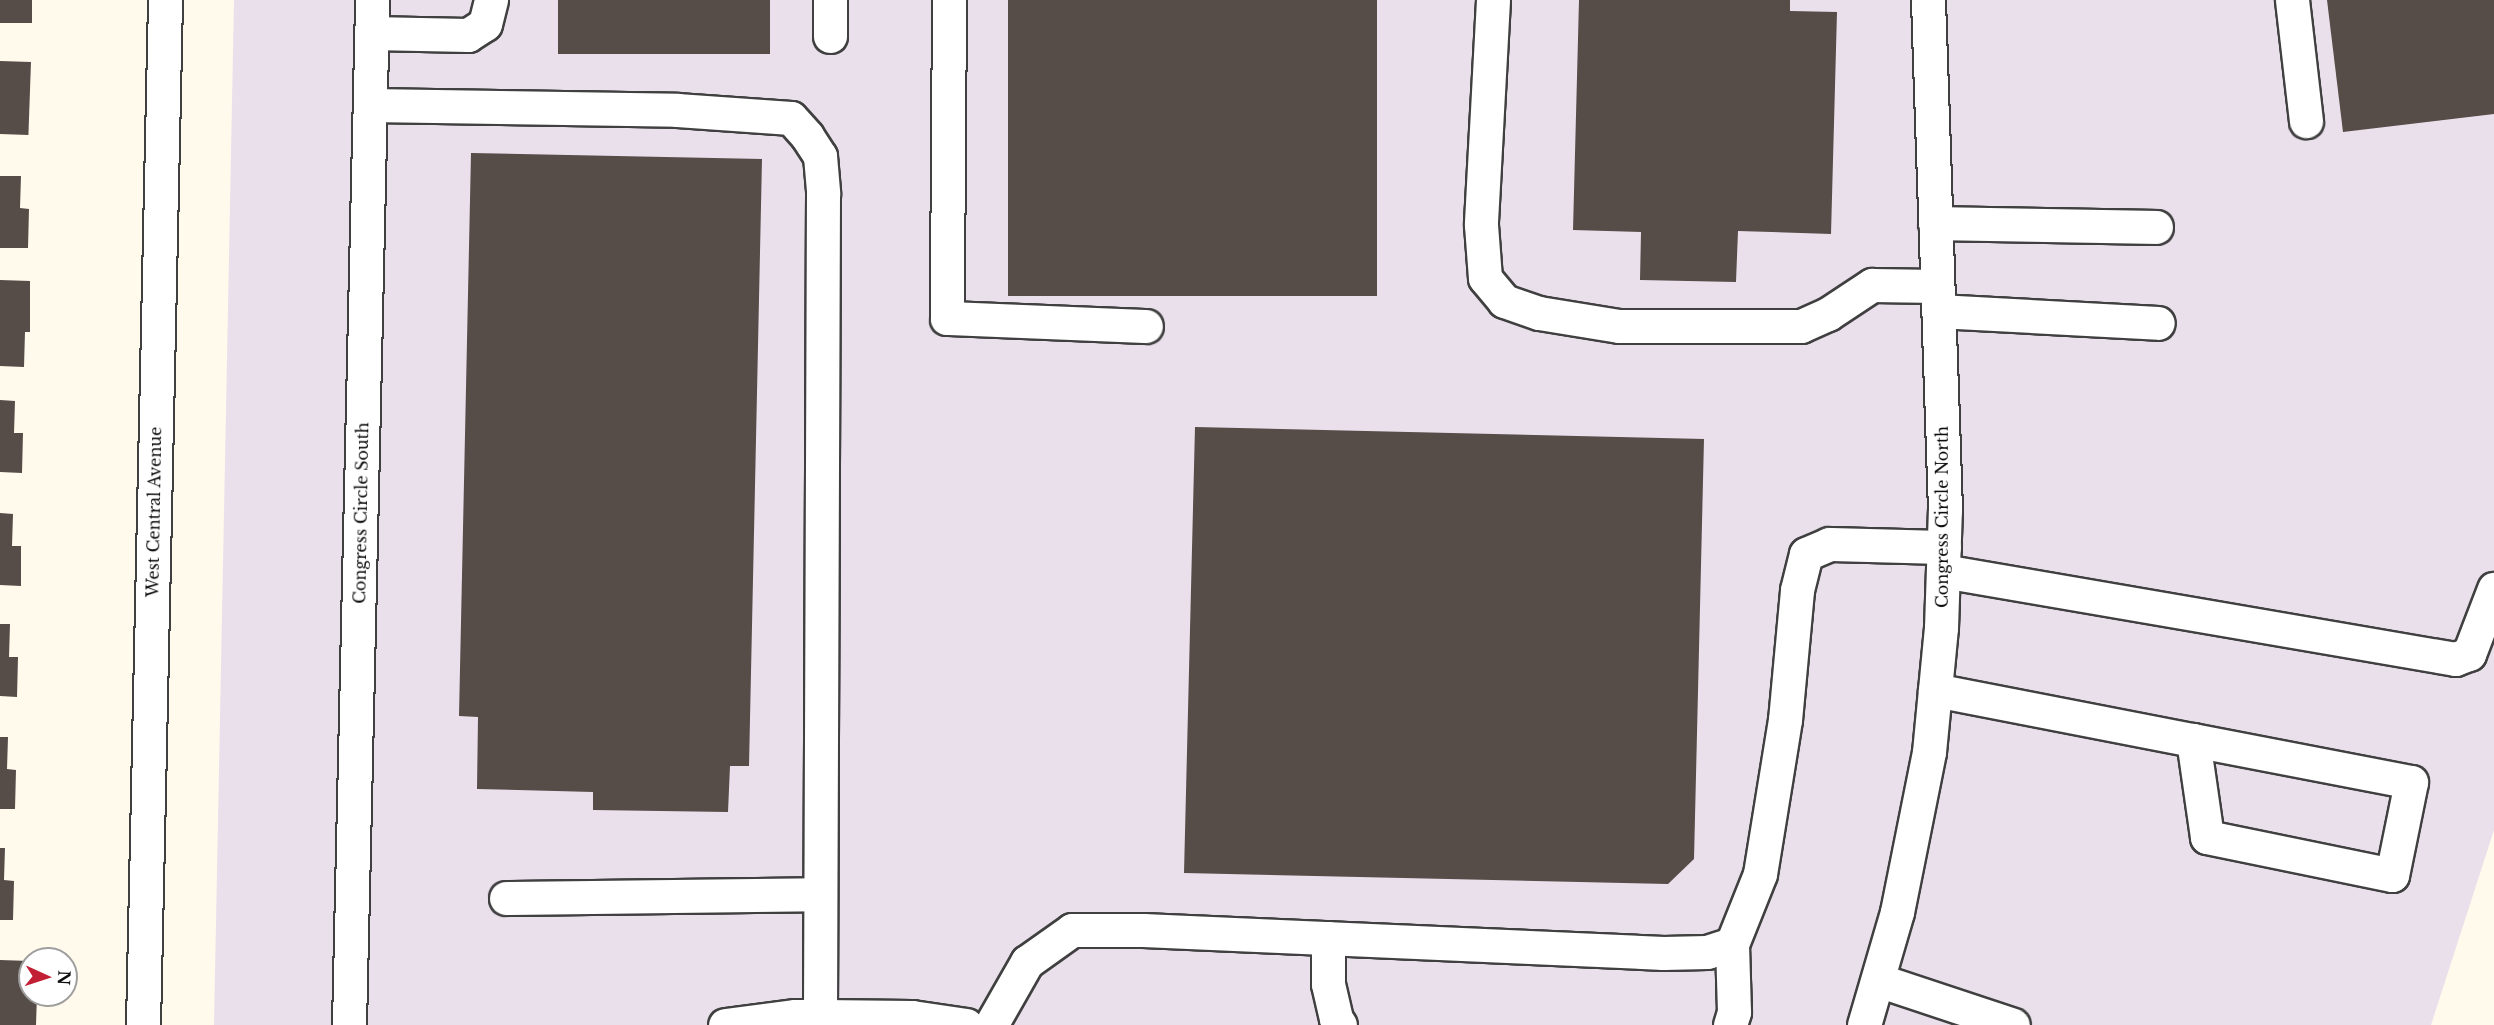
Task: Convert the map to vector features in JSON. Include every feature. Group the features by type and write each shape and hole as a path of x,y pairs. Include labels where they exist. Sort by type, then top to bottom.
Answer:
{"street":[{"name":"West Central Avenue","path":"143,1025 165,0"},
{"name":"Congress Circle South","path":"349,1025 372,0"},
{"path":"371,33 468,35 485,24 491,0"},
{"path":"830,0 830,36"},
{"path":"949,0 946,318 1146,326"},
{"path":"1493,0 1481,225 1485,278 1504,301 1539,313 1619,326 1801,326 1828,314 1872,285 1938,299 2158,323"},
{"name":"Congress Circle North","path":"1864,1025 1897,912 1922,786 1941,628 1944,559 1928,0"},
{"path":"2292,0 2307,121"},
{"path":"369,105 677,110 790,118 807,136 820,156 823,194 820,1016"},
{"path":"1935,223 2156,227"},
{"path":"1730,1025 1734,1012 1732,944 1760,874 1785,720 1797,590 1806,554 1829,544 1944,559 2454,659 2469,654 2494,589"},
{"path":"1935,690 2411,782 2392,875 2207,837 2193,740"},
{"path":"506,897 820,894"},
{"path":"991,1025 1027,962 1072,930 1143,930 1663,953 1707,952 1732,944"},
{"path":"1328,938 1328,984 1336,1019 1340,1025"},
{"path":"1878,980 2013,1025"},
{"path":"725,1025 795,1016 912,1017 966,1025"}],"shaded area":[{"path":"234,0 2494,0 2494,830 2431,1025 214,1025"}],"building":[{"path":"0,0 32,0 32,23 0,23"},
{"path":"558,0 770,0 770,54 558,54"},
{"path":"1008,0 1377,0 1377,296 1008,296"},
{"path":"1579,0 1790,0 1790,11 1837,12 1831,234 1738,231 1736,282 1640,280 1641,232 1573,230"},
{"path":"2327,0 2494,0 2494,114 2343,132"},
{"path":"0,61 31,62 28,135 0,134"},
{"path":"471,153 762,159 749,766 730,766 728,812 593,810 593,792 477,789 478,717 459,716"},
{"path":"0,176 21,176 20,208 29,209 28,248 0,248"},
{"path":"0,280 30,281 30,332 25,332 24,367 0,366"},
{"path":"0,400 15,401 14,433 23,433 22,473 0,472"},
{"path":"1195,427 1704,439 1694,859 1668,884 1184,873"},
{"path":"0,513 13,514 12,546 21,546 21,586 0,585"},
{"path":"0,624 10,624 9,657 18,657 17,697 0,696"},
{"path":"0,737 8,737 7,769 16,770 15,809 0,809"},
{"path":"0,848 5,848 4,880 14,881 13,920 0,920"},
{"path":"0,960 18,961 18,1007 37,1007 36,1025 0,1025"}]}
